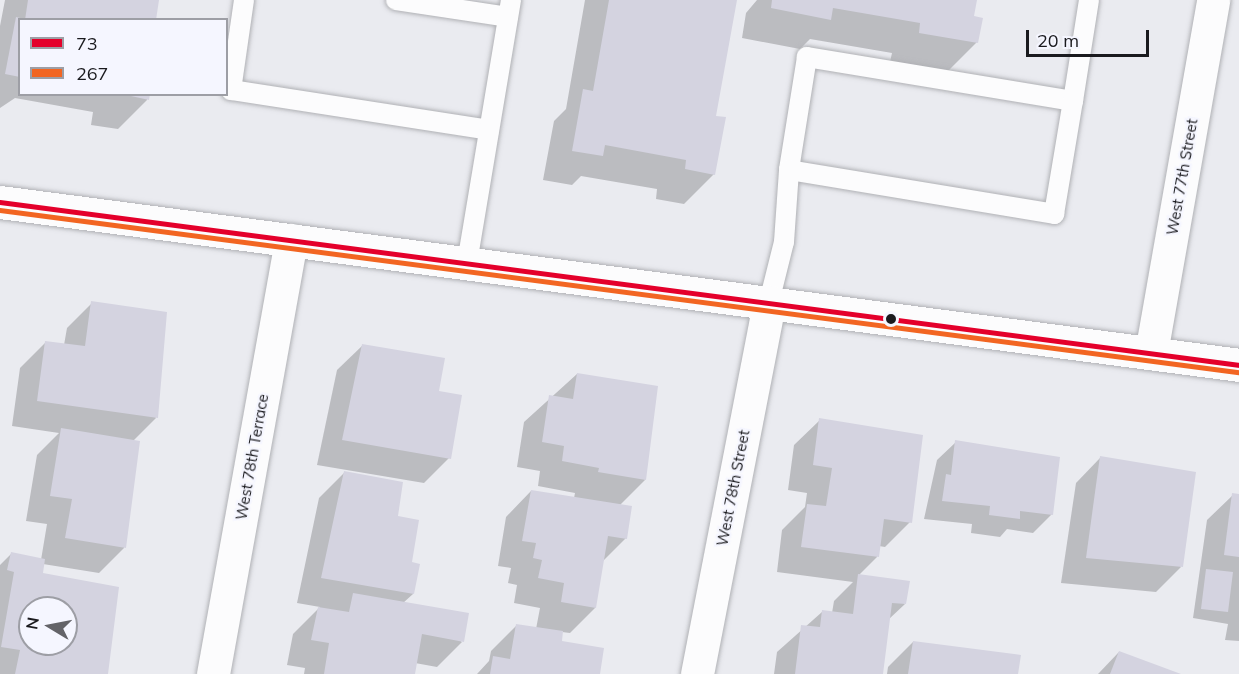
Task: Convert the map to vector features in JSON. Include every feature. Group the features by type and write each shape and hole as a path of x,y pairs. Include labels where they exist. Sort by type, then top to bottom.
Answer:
{"main road":[{"name":"West 77th Street","path":"1151,353 1213,0"},
{"path":"0,202 1239,365"},
{"name":"West 78th Terrace","path":"213,674 291,240"},
{"name":"West 78th Street","path":"697,674 769,303"}],"lane":[{"path":"244,0 231,90 489,130"},
{"path":"396,0 509,9 467,263"},
{"path":"789,170 1054,214 1089,0"},
{"path":"769,303 784,242 789,170 807,57 1073,101"}],"building":[{"path":"28,0 159,0 156,18 25,18"},
{"path":"609,0 737,0 716,116 726,117 715,175 685,169 686,160 605,145 603,156 572,151 583,89 593,91"},
{"path":"772,0 977,0 974,16 983,18 978,43 919,33 920,23 833,8 831,20 771,8"},
{"path":"16,17 20,18 18,18 18,77 5,74"},
{"path":"131,96 150,96 149,100"},
{"path":"91,301 167,312 158,418 37,401 45,341 85,346"},
{"path":"362,344 445,358 439,391 462,395 451,459 342,440"},
{"path":"577,373 658,386 646,480 598,472 599,468 562,461 564,446 542,442 549,395 573,399"},
{"path":"819,418 923,435 912,523 884,519 879,557 801,547 807,504 826,506 832,468 813,465"},
{"path":"61,428 140,441 126,548 65,538 72,499 50,496"},
{"path":"955,440 1060,457 1053,515 1020,511 1020,519 989,515 990,506 942,501 946,474 951,475"},
{"path":"1100,456 1196,472 1183,567 1086,558"},
{"path":"344,471 403,482 398,516 419,520 412,562 420,564 414,594 321,578"},
{"path":"531,490 632,506 627,539 608,536 596,608 561,602 564,583 538,578 542,560 533,558 536,543 522,541"},
{"path":"1232,493 1239,494 1239,557 1224,555"},
{"path":"11,552 45,559 43,573 119,587 108,674 15,674 19,656 78,656 78,596 18,596 18,650 1,647 14,572 7,570"},
{"path":"1206,569 1233,572 1228,612 1201,609"},
{"path":"858,574 910,581 906,604 892,603 883,674 795,674 801,625 820,627 822,610 853,614"},
{"path":"353,593 469,613 464,642 422,634 415,674 324,674 329,643 311,640 318,607 349,612"},
{"path":"516,624 563,631 562,641 604,648 600,674 490,674 493,656 510,659"},
{"path":"913,641 1021,655 1018,674 908,674"},
{"path":"1119,651 1181,674 1110,674"}],"transit line":[{"name":"73","path":"0,202 1239,365"},
{"name":"267","path":"0,210 1238,372"}]}
